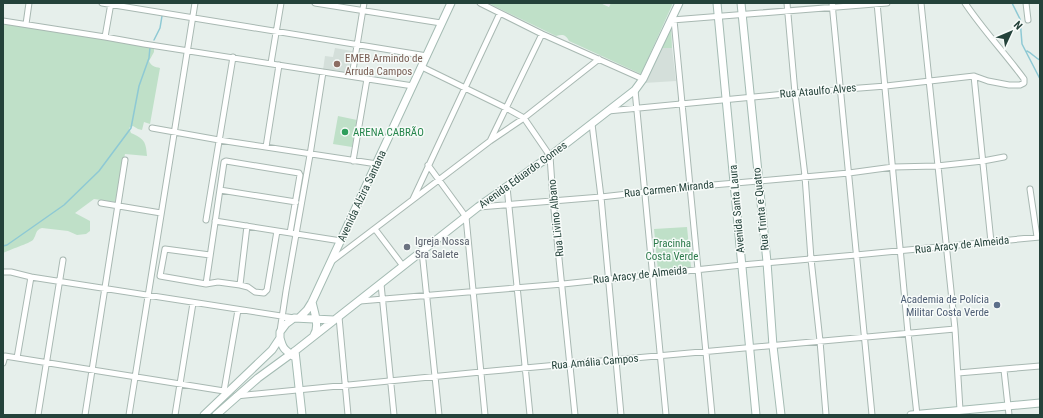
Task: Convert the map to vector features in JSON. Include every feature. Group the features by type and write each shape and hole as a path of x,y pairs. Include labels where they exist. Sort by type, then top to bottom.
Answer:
{"main road":[{"name":"Avenida Alzira Santana","path":"296,318 307,310 312,302 451,3"},
{"name":"Avenida Eduardo Gomes","path":"313,337 478,207 550,156 635,90 643,79 673,20 679,3"},
{"name":"Avenida Santa Laura","path":"717,3 756,415"},
{"name":"Rua Trinta e Quatro","path":"741,3 767,262 773,346 781,415"},
{"path":"216,415 235,396 313,337 316,331 312,302"},
{"path":"204,415 226,392 272,350 286,324 296,318 336,318"},
{"path":"280,335 282,347 285,351 293,353"},
{"path":"293,353 296,361 302,415"},
{"path":"915,415 1040,402"}],"street":[{"path":"26,24 29,3"},
{"path":"102,3 427,56"},
{"path":"129,415 195,3"},
{"path":"271,64 281,3"},
{"path":"315,3 441,23"},
{"path":"352,76 364,3"},
{"path":"480,3 542,34 643,79"},
{"path":"787,3 795,93 805,176 811,259 826,415"},
{"path":"877,3 886,86 915,415"},
{"path":"712,415 673,20 788,11 832,5 887,3"},
{"path":"921,3 955,329 960,410"},
{"name":"Rua Ataulfo Alves","path":"608,112 750,97 886,86 974,76 988,81 1010,85 1020,85 1024,82 1024,79 975,18 965,3"},
{"path":"1026,3 1028,20"},
{"path":"105,37 110,4"},
{"path":"832,5 872,415"},
{"path":"412,200 500,13"},
{"path":"3,21 413,86"},
{"path":"490,140 542,34"},
{"path":"206,220 233,57"},
{"path":"332,261 490,140 524,118 599,59"},
{"path":"266,147 279,65"},
{"path":"422,68 524,118 550,156"},
{"path":"280,335 323,72"},
{"path":"974,76 991,242"},
{"path":"353,161 367,79"},
{"path":"635,90 666,415"},
{"path":"592,124 601,197 621,415"},
{"path":"152,128 174,133 310,155 377,164"},
{"name":"Rua Livino Albano","path":"550,156 553,200 563,284 575,415"},
{"name":"Rua Carmen Miranda","path":"478,207 601,197 734,182 893,168 937,166 1004,157"},
{"path":"85,415 125,160"},
{"path":"206,284 224,162 228,160 236,161 296,171 300,175 290,234"},
{"path":"428,165 466,217 485,415"},
{"path":"507,187 530,415"},
{"path":"1030,189 1038,237"},
{"path":"220,190 296,202"},
{"path":"101,203 161,213"},
{"path":"215,221 341,241"},
{"path":"240,284 247,226"},
{"path":"375,229 403,266"},
{"path":"210,256 165,249 160,274 161,277 206,284 218,282 240,284 255,292 264,294 266,292 277,231"},
{"name":"Rua Aracy de Almeida","path":"359,301 427,294 473,292 563,284 742,264 901,251 1038,237"},
{"path":"422,251 439,415"},
{"path":"38,415 63,260"},
{"path":"3,272 11,272 59,282 296,318"},
{"path":"17,358 31,277"},
{"path":"381,284 394,415"},
{"path":"175,415 193,303"},
{"path":"3,363 5,356 181,383 226,392 238,310"},
{"path":"336,318 348,415"},
{"name":"Rua Amália Campos","path":"235,396 955,329"},
{"path":"958,373 1040,366"},
{"path":"1004,370 1009,415"}],"shaded area":[{"name":"EMEB Armindo de Arruda Campos","path":"335,48 352,51 348,74 323,70 325,56 333,57"},
{"path":"661,48 672,48 676,81 644,83"}],"green space":[{"path":"488,3 600,3 609,7 611,3 673,3 641,74 569,41 567,37 561,35 556,36"},
{"path":"3,24 150,47 154,49 154,52 149,61 153,66 160,68 150,124 144,122 142,130 133,126 129,128 131,133 144,141 147,156 125,154 115,202 94,199 75,213 90,221 90,231 86,234 77,235 68,231 42,228 37,231 33,240 3,253"},
{"path":"671,25 672,48 661,48"},
{"name":"ARENA CABRÃO","path":"338,116 357,120 352,147 333,144"},
{"name":"Pracinha Costa Verde","path":"687,227 691,267 658,271 654,229"}],"waterway":[{"path":"1012,3 1020,19 1022,44 1040,79"},
{"path":"154,40 160,28 162,16"},
{"path":"3,246 7,245 64,205 99,171 131,128 139,86 149,58 150,47"},
{"path":"1027,51 1040,60"}],"place":[{"name":"EMEB Armindo de Arruda Campos","path":"337,64"},
{"name":"ARENA CABRÃO","path":"345,132"},
{"name":"Igreja Nossa Sra Salete","path":"407,247"},
{"name":"Academia de Polícia Militar Costa Verde","path":"997,305"}]}
